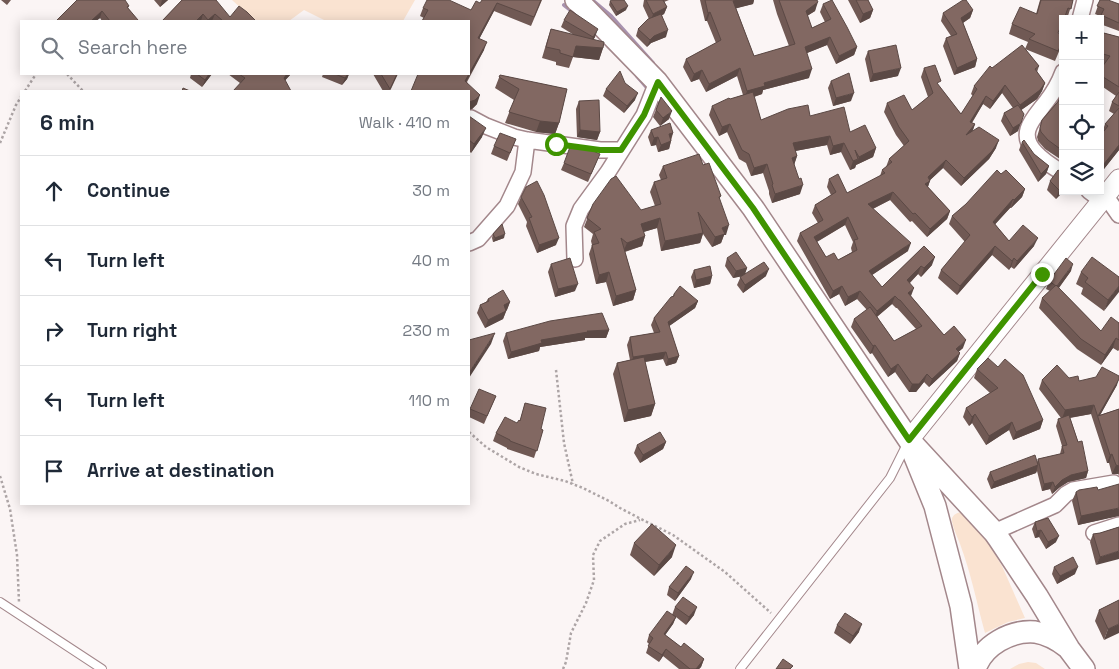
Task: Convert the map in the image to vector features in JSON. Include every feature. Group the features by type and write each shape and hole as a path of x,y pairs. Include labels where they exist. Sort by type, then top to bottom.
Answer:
{"main road":[{"path":"576,0 658,82 753,208 909,440 994,532 1079,663"},
{"path":"909,440 935,506 961,606 970,669"},
{"path":"975,669 983,654 998,641 1016,634 1036,632 1055,638 1079,663"}],"street":[{"path":"1081,15 1085,0"},
{"path":"1059,80 1047,101 1032,119 1026,132 1027,139 1034,152 1059,170"},
{"path":"575,259 574,226 581,209 608,172 644,115 658,82"},
{"path":"472,118 486,126 527,140 600,150 621,150"},
{"path":"470,243 478,239 507,206 523,172 527,140"},
{"path":"909,440 1098,196 1119,178"},
{"path":"1098,196 1119,215"},
{"path":"994,532 1055,505 1073,490 1114,483"},
{"path":"1094,533 1119,525"}],"lane":[{"path":"740,669 890,478 909,440"},
{"path":"0,602 102,669"}],"path":[{"path":"26,90 35,75"},
{"path":"68,75 82,90"},
{"path":"0,143 20,99"},
{"path":"556,370 564,443 573,484"},
{"path":"470,433 486,447 519,467 536,474 573,484 673,534 725,572 779,620"},
{"path":"0,476 10,509 17,555 20,615"},
{"path":"564,669 571,633 586,603 594,580 593,555 600,541 625,524 641,519"}],"shaded area":[{"path":"232,0 415,0 404,20 324,20 304,10 290,20 254,20"},
{"path":"961,512 983,534 1002,566 1025,618 1008,622 985,633 967,566 953,524 952,518"},
{"path":"1036,663 1045,669 1010,669 1019,664"}],"building":[{"path":"77,0 125,0 129,6 127,7 138,20 109,20 102,11 92,20 57,20"},
{"path":"182,0 216,0 230,17 239,6 255,20 222,20 215,14 208,20 203,14 197,20 163,20"},
{"path":"427,0 449,0 471,10 476,1 480,3 482,0 541,0 534,17 497,3 478,38 487,42 470,72 470,20 423,20 428,10 423,8"},
{"path":"624,0 628,6 617,12 610,1"},
{"path":"646,0 663,0 667,7 653,14"},
{"path":"705,0 738,0 733,1 754,56 795,44 779,0 817,0 818,2 806,11 812,28 831,19 823,4 832,0 857,47 839,56 830,37 805,47 812,69 764,83 765,86 747,91 740,68 709,84 702,70 694,74 686,59 721,40 710,12 708,13"},
{"path":"856,0 868,0 873,10 863,14"},
{"path":"966,0 973,10 961,18 977,59 957,68 946,38 957,34 943,13"},
{"path":"1041,0 1073,0 1071,9 1068,8 1065,15 1059,15 1058,51 1029,39 1035,34 1012,24 1020,7 1037,14"},
{"path":"1100,0 1108,0 1119,4 1119,23 1101,15 1104,9 1097,6"},
{"path":"570,10 598,29 593,37 564,20"},
{"path":"661,14 668,30 654,36 650,40 638,29 648,19"},
{"path":"551,29 604,42 603,48 576,46 573,57 560,53 560,50 546,47"},
{"path":"1104,33 1119,37 1119,87 1104,78 1104,64 1110,56 1104,54"},
{"path":"896,45 901,68 873,74 868,51"},
{"path":"1022,45 1039,66 1035,69 1045,83 1040,90 1020,105 1005,85 993,101 986,96 970,122 975,124 966,135 979,127 999,140 992,151 964,178 946,160 928,177 930,181 925,184 950,211 930,229 893,192 868,204 911,243 869,271 882,287 924,246 935,257 924,268 921,266 907,280 914,288 908,293 944,335 954,326 966,340 956,349 960,353 932,379 927,374 919,384 912,384 898,364 891,369 854,319 870,307 894,341 922,326 895,296 877,311 860,291 848,297 842,286 833,291 800,233 823,220 815,205 836,192 829,179 838,174 847,193 885,173 882,170 892,162 889,159 909,141 899,127 887,103 904,95 912,110 933,93 924,68 935,65 941,81 937,83 961,114 977,89 974,86 990,66 992,68","holes":["848,217 858,239 854,240 857,250 838,260 834,253 826,257 814,237"]},
{"path":"620,71 625,83 638,93 627,106 606,89"},
{"path":"849,73 854,93 836,98 831,81"},
{"path":"198,75 208,75 205,80"},
{"path":"240,75 286,75 284,78 290,90 234,90 245,78"},
{"path":"382,75 397,75 390,89"},
{"path":"418,75 468,75 465,81 480,95 470,102 470,90 411,90"},
{"path":"500,75 567,89 559,123 540,121 509,112 519,89 499,77"},
{"path":"753,92 761,120 788,109 808,105 810,116 844,107 850,132 865,125 876,148 859,157 855,150 858,159 853,161 844,143 833,146 830,136 793,143 797,156 792,158 803,185 775,194 767,164 754,168 749,154 742,150 730,124 722,127 712,106 729,98"},
{"path":"1119,92 1119,106 1112,102"},
{"path":"661,97 672,111 663,118 656,110"},
{"path":"599,100 600,132 580,130 579,101"},
{"path":"1059,100 1059,148 1041,132 1042,120"},
{"path":"1018,105 1024,114 1021,123 1013,128 1004,113"},
{"path":"1119,108 1119,145 1104,164 1104,131 1108,126 1105,124"},
{"path":"470,117 486,128 474,144 470,141"},
{"path":"670,123 673,133 669,134 671,141 661,145 658,137 654,138 651,130"},
{"path":"500,133 516,139 510,153 494,146"},
{"path":"1024,140 1034,154 1049,166 1041,174 1022,142"},
{"path":"570,147 591,150 600,154 591,174 564,163"},
{"path":"699,154 703,165 709,163 721,196 719,197 729,225 722,228 725,234 715,237 698,212 703,233 665,241 660,218 641,224 645,236 627,243 621,238 636,290 616,296 609,272 599,275 592,245 599,243 594,232 601,229 587,218 593,204 611,179 616,176 641,210 661,204 654,182 667,178 663,166"},
{"path":"997,170 1001,174 1006,170 1025,189 1013,199 993,222 1009,241 1023,225 1038,238 1017,261 1014,258 1012,261 995,246 960,286 941,270 970,235 952,216 966,204"},
{"path":"1058,170 1059,171 1059,190 1050,181"},
{"path":"537,181 559,238 539,245 529,218 532,217 521,197 526,187"},
{"path":"502,224 505,234 495,238 493,234"},
{"path":"736,252 747,268 736,271 727,258"},
{"path":"1092,257 1119,277 1119,286 1108,300 1085,282 1088,278 1081,272"},
{"path":"570,258 578,284 558,289 551,264"},
{"path":"1066,258 1073,264 1056,286 1049,281"},
{"path":"764,262 769,269 745,285 740,277"},
{"path":"710,266 712,276 696,280 694,270"},
{"path":"1056,285 1101,331 1111,317 1119,323 1119,340 1116,338 1105,355 1081,339 1042,298"},
{"path":"680,286 698,301 668,322 679,356 668,359 666,352 633,357 630,337 660,332 654,318 671,297 674,296"},
{"path":"503,290 510,302 504,305 506,311 488,320 480,305 489,301 488,299"},
{"path":"602,313 609,330 587,331 541,340 542,343 511,352 506,333 550,321"},
{"path":"495,333 470,371 470,340"},
{"path":"644,357 655,404 628,410 617,363"},
{"path":"988,358 998,367 1005,359 1023,375 1043,420 1016,432 1012,422 989,436 975,414 972,417 966,408 998,388 977,369"},
{"path":"1057,365 1069,378 1078,376 1079,381 1096,377 1102,367 1119,376 1098,416 1119,409 1119,466 1116,465 1112,454 1110,455 1094,405 1065,410 1042,380"},
{"path":"479,389 496,396 487,416 470,409"},
{"path":"525,403 546,408 541,429 543,430 537,451 510,441 496,433 505,417 517,423 520,421"},
{"path":"1069,415 1078,442 1082,441 1088,471 1071,475 1055,487 1053,482 1044,484 1038,459 1064,453 1062,446 1067,445 1058,419"},
{"path":"660,432 666,442 643,455 637,445"},
{"path":"1035,455 1038,465 994,482 990,472"},
{"path":"1119,484 1119,508 1081,516 1076,492 1097,487 1098,490"},
{"path":"1048,518 1059,536 1048,542 1041,530 1037,531 1035,522"},
{"path":"652,524 676,545 659,565 634,543"},
{"path":"1119,527 1119,551 1100,557 1093,534"},
{"path":"1073,557 1078,567 1060,576 1054,567"},
{"path":"686,566 694,572 678,593 669,587"},
{"path":"683,597 697,607 689,617 675,607"},
{"path":"1119,600 1119,624 1108,629 1099,610"},
{"path":"667,611 676,617 664,634 681,647 684,643 704,659 696,669 690,669 666,649 662,655 648,646 653,638 649,635"},
{"path":"845,613 862,624 853,636 837,625"},
{"path":"783,659 793,666 790,669 776,669"}],"waterway":[{"path":"592,0 611,16 653,63"},
{"path":"564,5 578,16"},
{"path":"637,76 649,90"}],"route":[{"path":"556,144 600,150 621,150 644,115 658,82 753,208 909,440 1042,274"}]}
